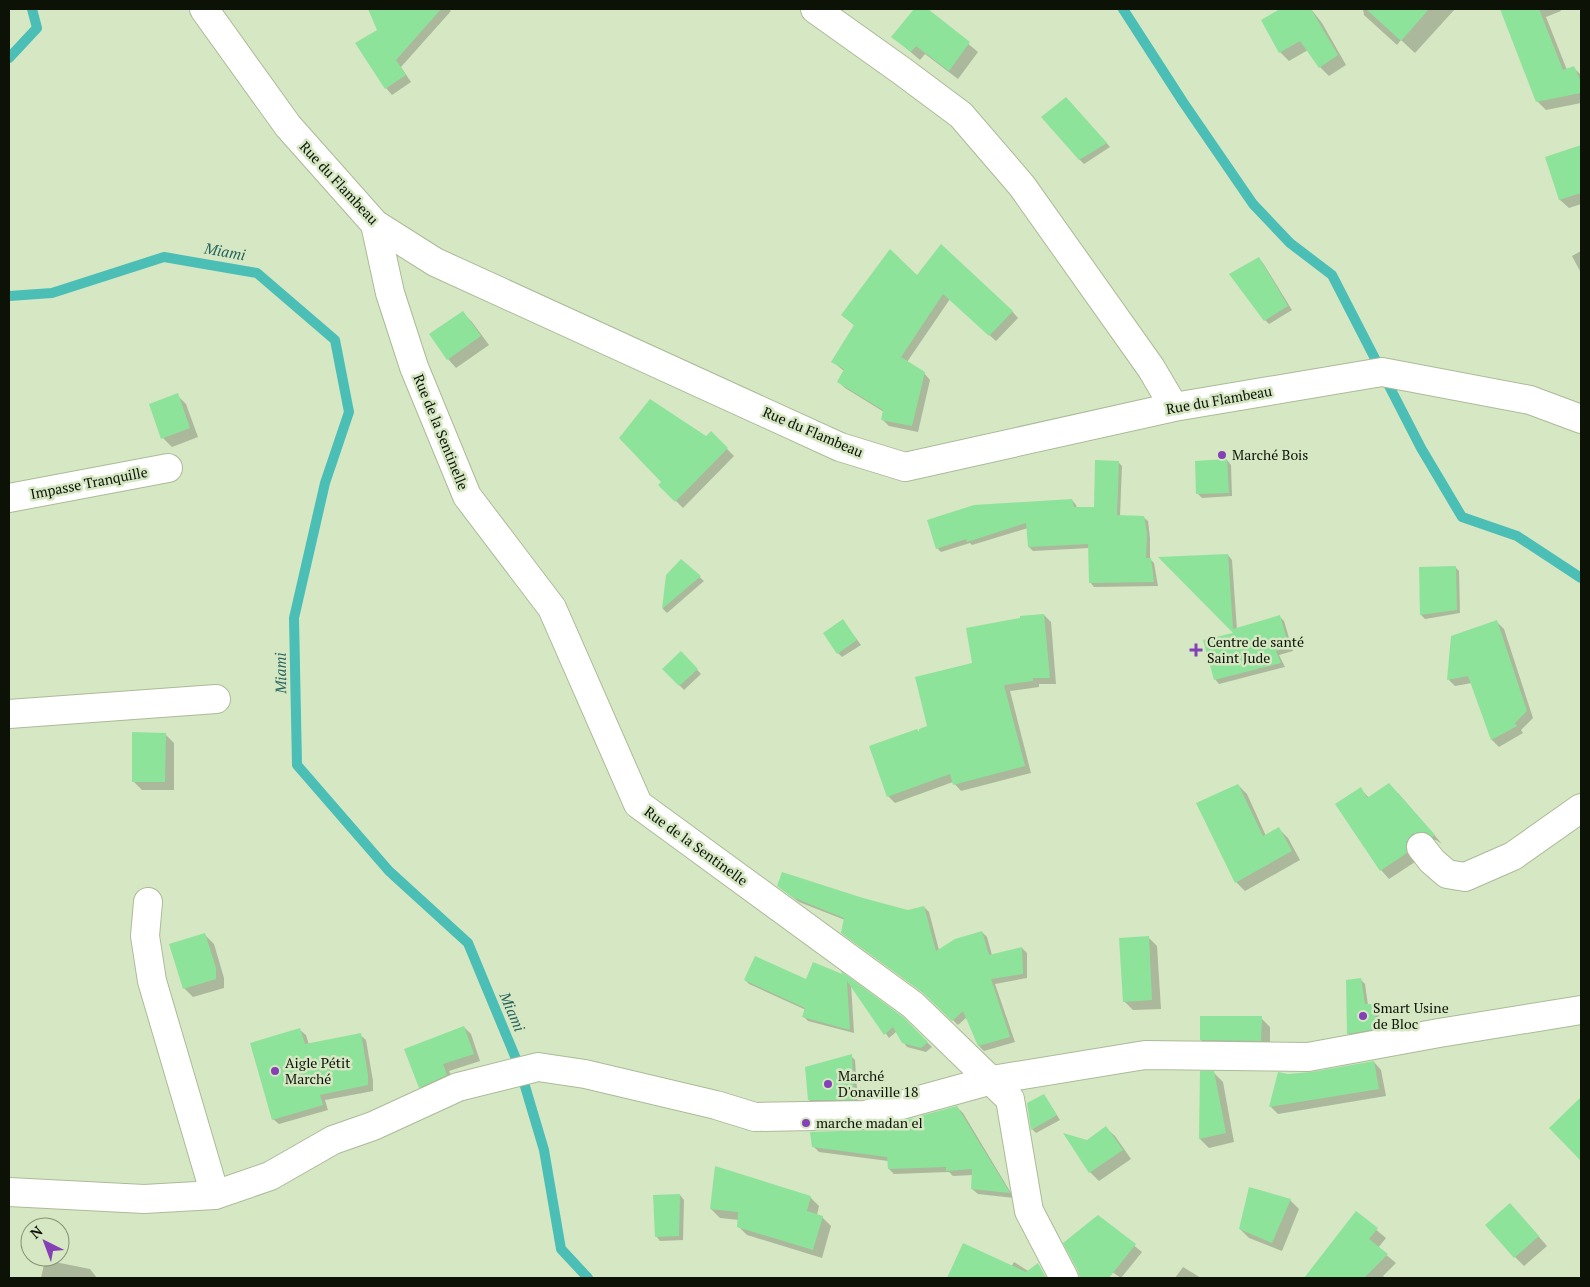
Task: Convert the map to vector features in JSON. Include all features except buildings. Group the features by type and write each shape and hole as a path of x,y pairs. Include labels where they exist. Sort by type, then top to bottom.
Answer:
{"street":[{"name":"Rue du Flambeau","path":"204,9 288,126 375,224 435,262 840,447 904,467 1174,407 1382,372 1530,400 1581,419"},
{"path":"815,9 961,115 1022,186 1151,368 1174,407"},
{"name":"Rue de la Sentinelle","path":"375,224 390,292 414,367 467,496 552,608 638,804 913,1005 1010,1099 1029,1211 1064,1278"},
{"name":"Impasse Tranquille","path":"9,498 168,468"},
{"path":"9,714 216,699"},
{"path":"1421,847 1432,861 1447,874 1465,877 1513,856 1581,808"},
{"path":"148,902 145,936 152,981 215,1195"},
{"path":"9,1192 144,1199 215,1195 270,1176 333,1140 373,1126 458,1087 538,1067 603,1079 716,1105 755,1117 864,1115 992,1080 1145,1055 1308,1057 1581,1010"}],"waterway":[{"name":"Miami","path":"9,58 37,28 32,9"},
{"path":"1123,9 1183,102 1253,204 1290,243 1332,275 1421,448 1462,517 1517,536 1581,578"},
{"name":"Miami","path":"9,296 52,293 164,257 257,273 335,340 349,412 325,483 294,618 297,765 389,871 468,943 519,1066 544,1150 561,1249 588,1278"}],"place":[{"name":"Marché Bois","path":"1222,455"},
{"name":"Centre de santé Saint Jude","path":"1196,650"},
{"name":"Smart Usine de Bloc","path":"1363,1016"},
{"name":"Aigle Pétit Marché","path":"275,1071"},
{"name":"Marché D'onaville 18","path":"828,1084"},
{"name":"marche madan el","path":"806,1123"}]}
